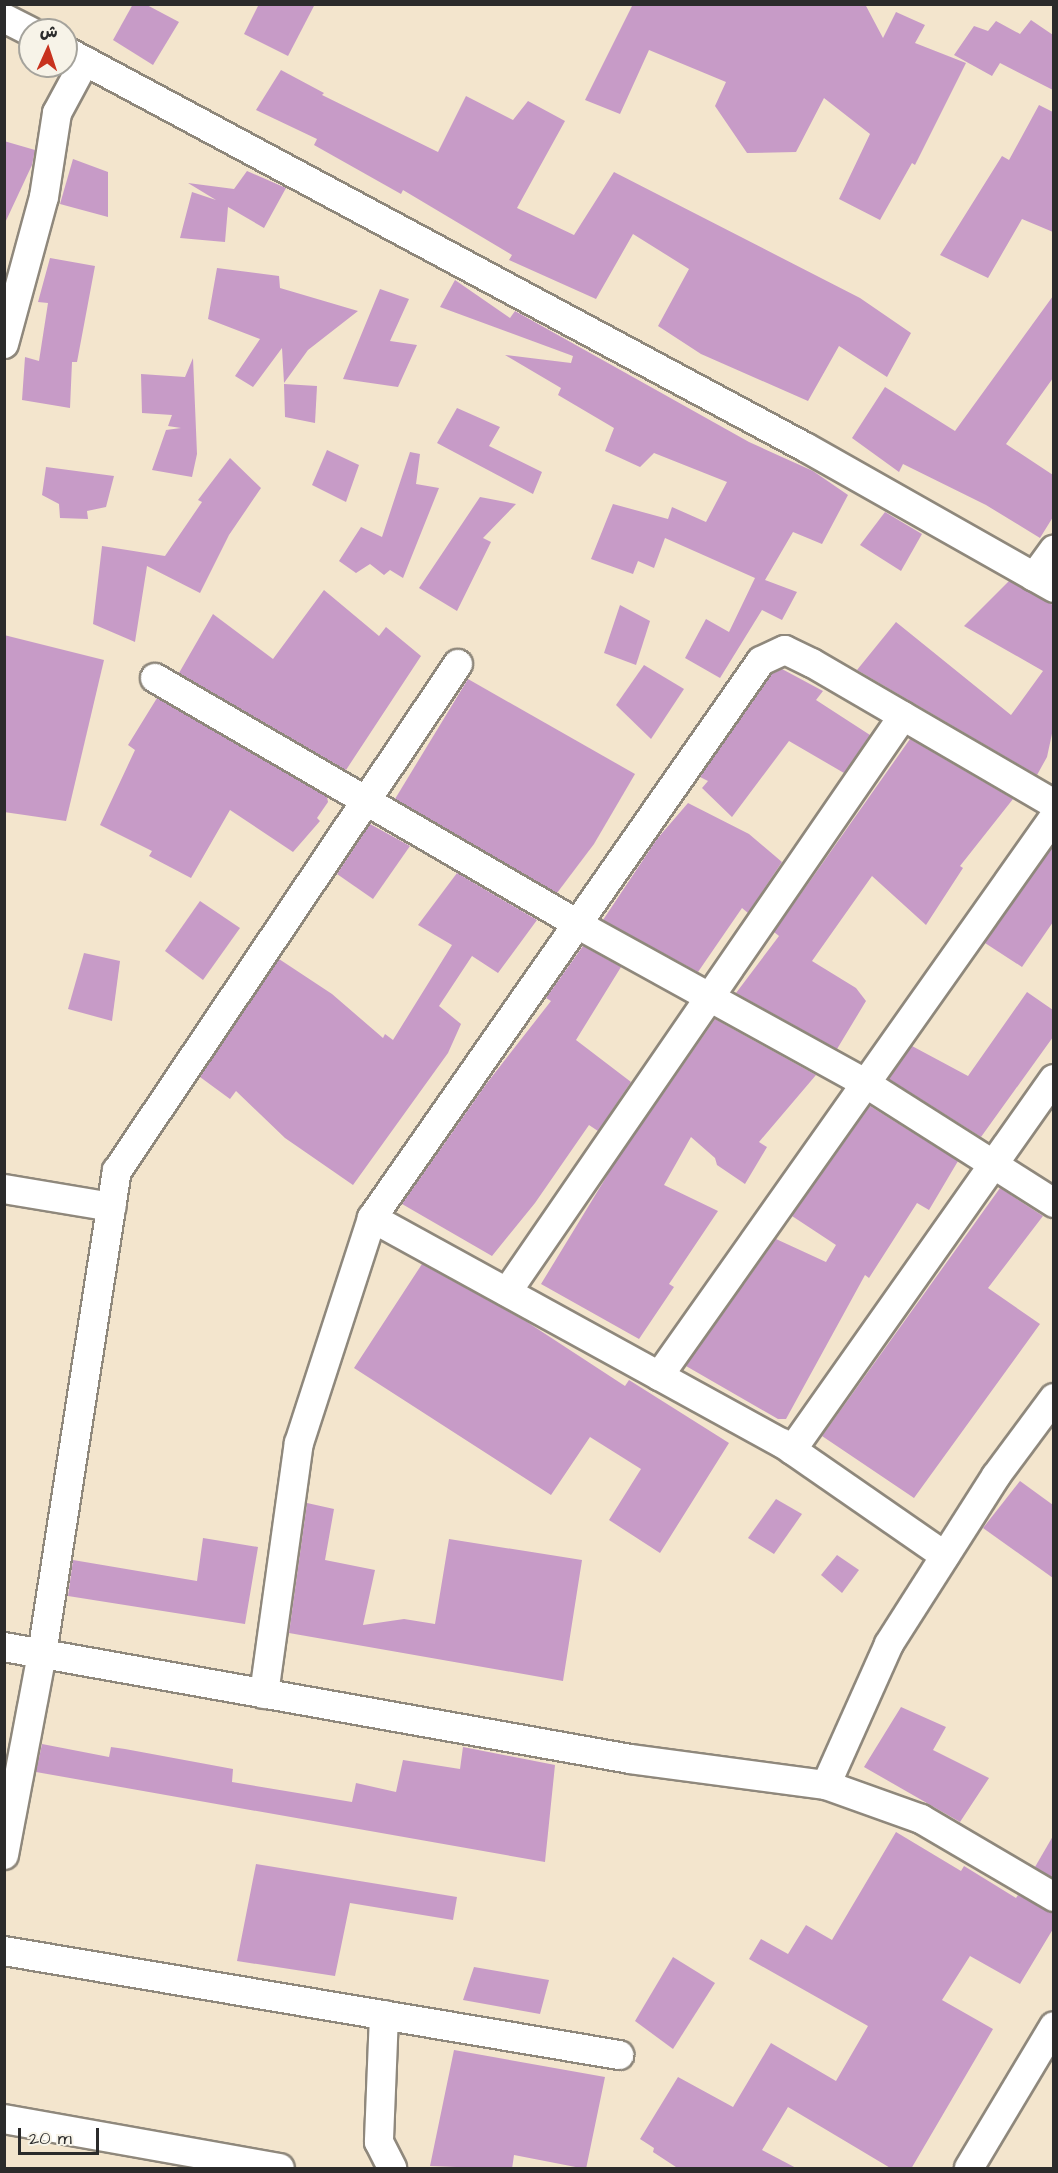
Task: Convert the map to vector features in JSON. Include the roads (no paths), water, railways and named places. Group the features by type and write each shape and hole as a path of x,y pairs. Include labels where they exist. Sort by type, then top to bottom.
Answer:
{"street":[{"path":"4,18 18,25"},
{"path":"78,57 805,447 1044,582 1053,549"},
{"path":"4,344 44,197 57,113 69,78"},
{"path":"264,1694 299,1443 372,1218 761,661 785,650 1053,804"},
{"path":"4,1855 42,1654 117,1171 458,664"},
{"path":"155,678 577,924 865,1083 1053,1203"},
{"path":"507,1292 707,996 903,716"},
{"path":"658,1376 1053,817"},
{"path":"792,1450 1053,1078"},
{"path":"4,1189 111,1207"},
{"path":"372,1218 792,1450 945,1556"},
{"path":"826,1785 889,1644 996,1476 1053,1398"},
{"path":"4,1647 630,1759 826,1785 921,1819 1053,1897"},
{"path":"4,1951 619,2055"},
{"path":"384,2015 379,2142 392,2169"},
{"path":"969,2169 1053,2026"},
{"path":"4,2119 280,2169"}]}
